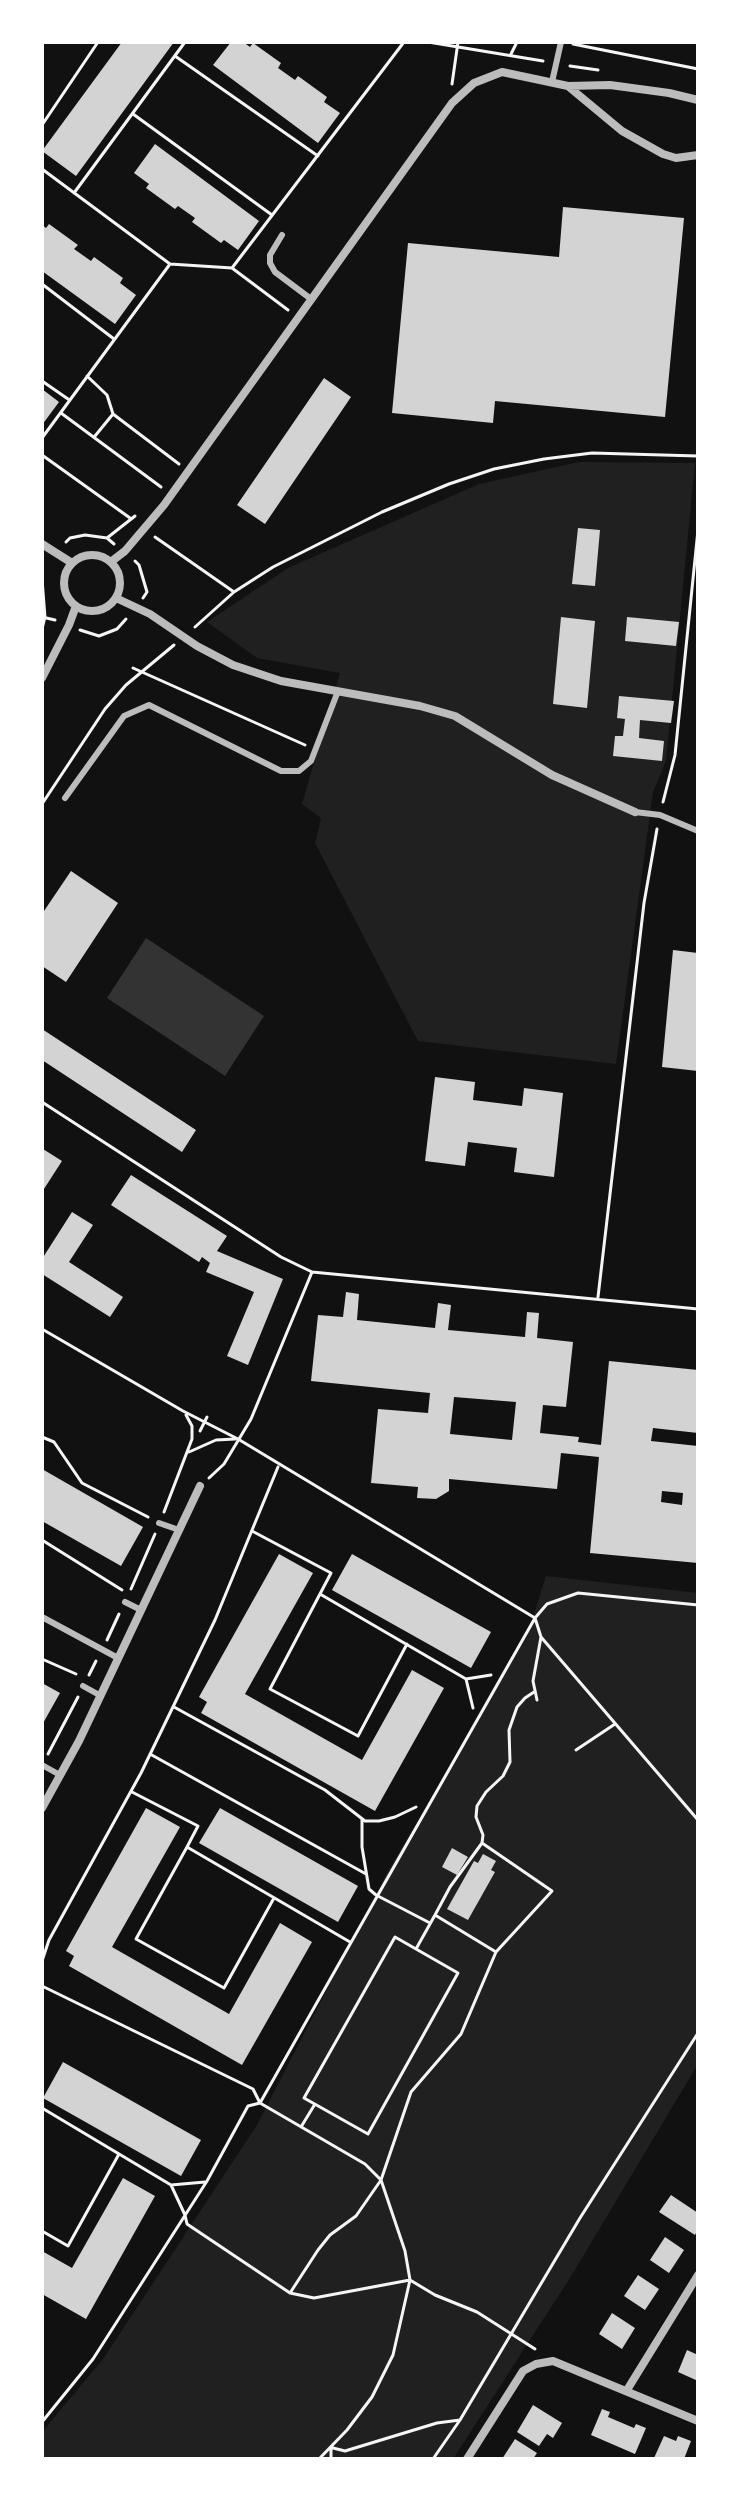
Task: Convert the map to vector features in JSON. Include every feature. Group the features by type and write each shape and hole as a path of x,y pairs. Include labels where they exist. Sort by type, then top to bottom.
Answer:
{"street":[{"path":"112,561 125,551 164,505 452,103 474,83 502,72 568,86 610,85 698,100"},
{"path":"568,86 622,131 663,154 676,158 698,155"},
{"path":"42,544 72,563"},
{"path":"91,554 112,561 121,579 116,598 102,609 93,611 76,606 65,590 66,571 72,563 91,554"},
{"path":"116,598 233,665 281,681 420,706 455,716 552,775 635,812"},
{"path":"42,678 76,606"},
{"path":"42,1808 101,1696 200,1486"},
{"path":"627,2390 698,2275"},
{"path":"467,2459 523,2371 536,2364 553,2361 698,2421"}],"lane":[{"path":"552,82 563,42"},
{"path":"282,235 270,255 270,263 275,272 311,299"},
{"path":"65,798 124,716 149,705 281,771 299,771 311,761 338,691"},
{"path":"635,812 660,815 698,831"},
{"path":"159,1523 179,1530"},
{"path":"125,1602 141,1610"},
{"path":"42,1617 118,1658"},
{"path":"83,1686 101,1696"},
{"path":"42,1765 60,1775"}],"path":[{"path":"42,125 98,42"},
{"path":"74,193 185,42"},
{"path":"232,268 404,42"},
{"path":"502,72 517,42"},
{"path":"563,42 698,69"},
{"path":"175,56 318,156"},
{"path":"133,114 272,216"},
{"path":"42,169 170,264 232,268 290,311"},
{"path":"42,438 170,264"},
{"path":"42,284 114,339"},
{"path":"87,376 107,395 113,414 179,464"},
{"path":"42,381 70,400"},
{"path":"61,412 161,487"},
{"path":"94,437 113,414"},
{"path":"215,610 234,592 273,567 328,538 422,495 494,469 592,453 698,456"},
{"path":"42,455 95,492"},
{"path":"598,1297 644,903 675,755 698,530"},
{"path":"44,617 99,636 117,629 147,592 139,565 107,538 85,535 70,538 55,553"},
{"path":"185,560 234,592"},
{"path":"42,579 42,629"},
{"path":"42,804 105,709 126,685 158,657"},
{"path":"133,668 315,750"},
{"path":"42,1102 281,1257 312,1272 598,1297 698,1309"},
{"path":"200,1486 224,1464 251,1419 312,1272"},
{"path":"42,1329 238,1439 278,1466 535,1618 541,1637 698,1820"},
{"path":"200,1431 205,1420"},
{"path":"42,1437 54,1442 82,1483 159,1523"},
{"path":"189,1452 216,1440 238,1439"},
{"path":"42,1961 49,1940 131,1791 215,1620 278,1466"},
{"path":"252,1531 331,1573 270,1689 358,1736 407,1644"},
{"path":"42,1540 129,1594"},
{"path":"43,2420 93,2359 207,2181 248,2106 260,2103 535,1618 547,1604 578,1593 698,1605"},
{"path":"320,1594 466,1679 491,1675"},
{"path":"537,1700 534,1692 535,1655 541,1637"},
{"path":"42,1659 78,1675"},
{"path":"466,1679 473,1708"},
{"path":"416,1949 450,1887 482,1843 483,1835 476,1817 477,1806 503,1776 510,1762 509,1730 517,1707 534,1692"},
{"path":"173,1707 325,1790 362,1819 379,1821 416,1807"},
{"path":"576,1750 615,1724"},
{"path":"150,1754 366,1874"},
{"path":"131,1791 198,1826 136,1939 224,1988 274,1898"},
{"path":"362,1819 369,1889 430,1923"},
{"path":"290,2293 330,2235 356,2216 381,2180 411,2092 461,2034 496,1952 552,1891 482,1843"},
{"path":"187,1847 350,1942"},
{"path":"435,1915 496,1952"},
{"path":"395,1937 416,1949 458,1973 368,2134 304,2098 395,1937"},
{"path":"42,1986 253,2089 260,2103 365,2164 381,2180 405,2251 410,2280 393,2355 372,2397 319,2459"},
{"path":"433,2459 513,2335 580,2218 698,2033"},
{"path":"301,2127 315,2104"},
{"path":"42,2108 171,2185 187,2224 290,2293 314,2298 410,2280 435,2295 477,2312 553,2361"},
{"path":"42,2231 68,2246 120,2153"},
{"path":"171,2185 207,2181"},
{"path":"331,2448 345,2451 437,2423 460,2420"},
{"path":"331,2448 331,2459"}],"shaded area":[{"path":"579,462 695,463 666,761 653,792 616,1064 418,1041 315,843 321,818 302,804 340,673 257,658 207,622 288,568 479,484"},
{"path":"146,938 264,1016 225,1076 107,998"},
{"path":"546,1576 698,1593 698,2064 570,2278 453,2459 42,2459 42,2432 103,2359 257,2125 387,1873 527,1636"}],"building":[{"path":"122,42 174,42 76,176 42,151"},
{"path":"231,42 243,42 250,47 253,43 281,63 278,68 295,80 298,76 327,97 324,102 340,113 318,143 213,65"},
{"path":"155,144 259,221 238,250 224,240 221,243 192,222 195,218 178,206 175,209 146,188 149,184 134,173"},
{"path":"563,207 684,218 665,417 495,401 493,423 392,413 408,243 559,257"},
{"path":"49,224 78,245 74,249 91,261 94,257 123,278 120,283 136,295 115,324 42,271 42,225 46,228"},
{"path":"324,378 351,397 265,524 237,505"},
{"path":"42,389 59,402 42,425"},
{"path":"578,528 600,530 595,586 572,584"},
{"path":"561,617 595,621 587,708 553,704"},
{"path":"627,617 679,622 676,646 625,641"},
{"path":"619,696 674,701 671,723 640,720 639,738 664,741 662,761 613,756 615,736 623,736 625,719 617,718"},
{"path":"71,871 118,903 66,982 42,966 42,910"},
{"path":"673,950 698,953 698,1071 662,1067"},
{"path":"42,1029 196,1130 182,1152 42,1060"},
{"path":"435,1077 475,1082 473,1100 522,1106 524,1088 563,1093 554,1177 514,1172 517,1148 468,1142 465,1166 425,1161"},
{"path":"42,1150 62,1161 42,1192"},
{"path":"131,1175 227,1236 217,1251 283,1279 248,1365 227,1356 254,1292 206,1272 210,1263 202,1257 199,1262 111,1205"},
{"path":"72,1212 93,1225 69,1262 123,1297 110,1317 42,1274 42,1259"},
{"path":"346,1292 359,1294 357,1320 435,1328 438,1303 451,1305 448,1330 525,1337 527,1312 539,1313 537,1338 573,1342 566,1407 543,1405 540,1433 579,1437 578,1442 601,1445 609,1361 698,1370 698,1433 653,1428 651,1441 698,1446 698,1563 590,1553 599,1457 561,1453 557,1489 449,1479 449,1491 436,1499 417,1498 418,1487 371,1483 378,1409 428,1413 430,1393 311,1381 318,1315 343,1317","holes":["454,1397 516,1402 512,1440 450,1434","662,1491 683,1493 682,1505 661,1502"]},
{"path":"42,1469 143,1527 121,1566 42,1521"},
{"path":"279,1554 313,1573 245,1694 362,1760 412,1670 444,1688 375,1811 201,1713 207,1702 199,1697"},
{"path":"352,1554 491,1632 471,1668 332,1590"},
{"path":"42,1683 60,1693 42,1725"},
{"path":"146,1808 180,1827 112,1947 229,2014 280,1923 312,1942 242,2065 69,1966 74,1956 66,1951"},
{"path":"220,1808 358,1886 338,1922 199,1843"},
{"path":"452,1848 468,1857 457,1875 442,1867"},
{"path":"483,1854 496,1861 491,1870 495,1872 468,1920 447,1909 474,1861 478,1863"},
{"path":"63,2062 201,2140 181,2176 43,2098"},
{"path":"123,2178 155,2196 86,2319 42,2294 42,2251 72,2268"},
{"path":"671,2195 698,2213 695,2235 659,2212"},
{"path":"665,2237 684,2250 669,2273 650,2260"},
{"path":"638,2275 659,2289 645,2310 624,2296"},
{"path":"612,2313 635,2328 622,2349 599,2334"},
{"path":"687,2350 698,2355 698,2381 678,2372"},
{"path":"533,2405 562,2423 553,2438 547,2434 539,2446 517,2432"},
{"path":"602,2409 610,2412 608,2417 634,2428 636,2424 646,2428 635,2454 591,2435"},
{"path":"664,2436 676,2441 678,2436 691,2441 684,2459 654,2458"},
{"path":"515,2439 537,2453 533,2459 502,2459"}]}
